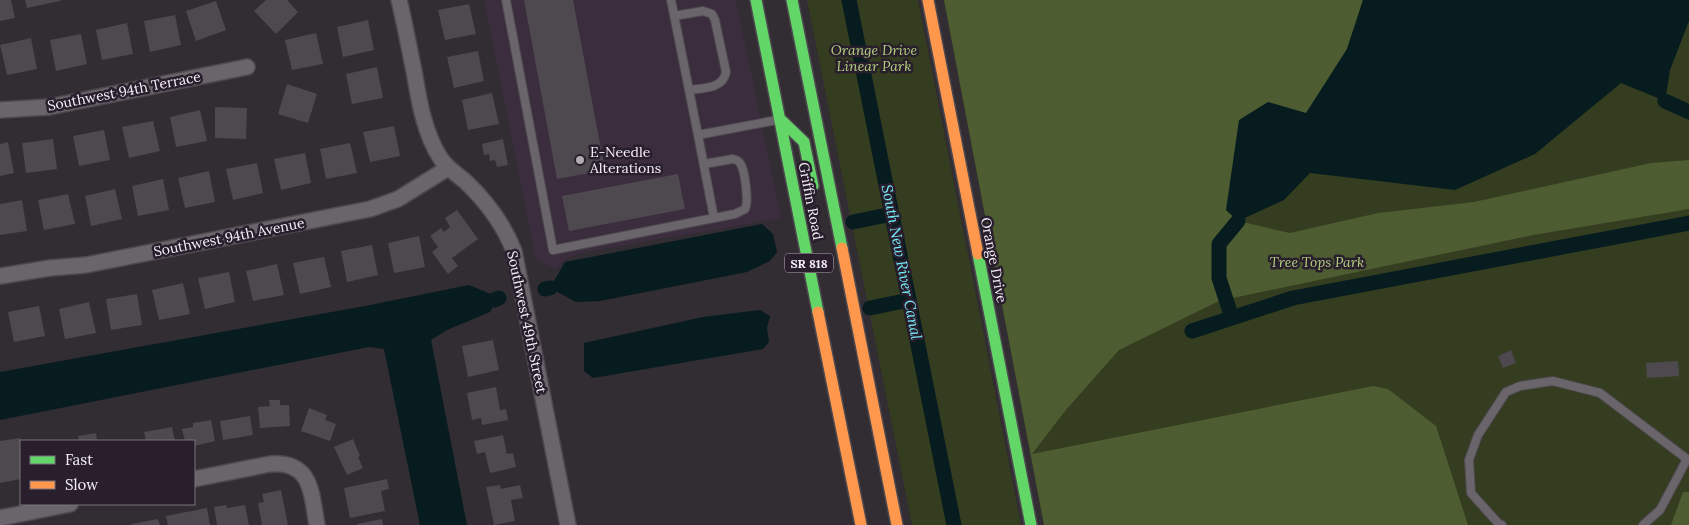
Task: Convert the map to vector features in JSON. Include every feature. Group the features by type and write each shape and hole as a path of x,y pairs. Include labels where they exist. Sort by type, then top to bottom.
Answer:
{"main road":[{"name":"Griffin Road","path":"756,0 861,525"},
{"name":"Griffin Road","path":"792,0 897,525"},
{"name":"Orange Drive","path":"928,0 1031,525"},
{"path":"780,119 804,142 816,200"},
{"path":"846,321 862,351"},
{"path":"836,397 849,424 867,496"}],"street":[{"name":"Southwest 49th Street","path":"400,0 424,120 436,150 448,168 465,181 496,215 514,250 568,525"},
{"name":"Southwest 94th Terrace","path":"0,110 49,107 247,67"},
{"name":"Southwest 94th Avenue","path":"0,276 86,265 370,209 398,199 448,168"},
{"path":"195,479 270,464 291,465 306,479 318,525"},
{"path":"0,518 65,505"}],"lane":[{"path":"506,0 553,250 735,214 745,209 747,199 742,168 738,161 733,159 704,164"},
{"path":"671,0 714,218"},
{"path":"674,16 703,11 712,14 715,20 726,72 725,78 717,85 690,90"},
{"path":"698,135 780,119"},
{"path":"1502,525 1471,493 1469,460 1478,435 1506,392 1520,386 1553,381 1600,393 1688,459 1660,510 1643,525"}],"shaded area":[{"path":"484,0 736,0 781,218 580,253 565,259 556,269 536,260"}],"green space":[{"name":"Orange Drive Linear Park","path":"807,0 918,0 1021,525 912,525"},
{"name":"Tree Tops Park","path":"944,0 1689,0 1689,525 1044,525"},
{"path":"944,0 1363,0 1347,49 1306,114 1268,102 1226,210 1238,221 1290,233 1378,213 1474,202 1651,163 1689,160 1689,209 1533,235 1219,301 1119,350 1065,411 1032,454 1373,386 1388,389 1436,426 1468,525 1044,525"},
{"path":"1683,492 1689,492 1689,525 1671,525"}],"water":[{"path":"1363,0 1689,0 1689,21 1670,70 1665,101 1621,83 1535,154 1455,190 1310,173 1284,200 1238,221 1226,210 1239,120 1268,102 1306,113 1347,49"},
{"path":"762,224 773,234 777,252 770,261 747,272 600,301 576,302 550,288 565,262"},
{"path":"469,285 493,295 495,302 490,312 447,330 431,340 467,525 420,525 384,349 369,347 0,420 0,372 365,306"},
{"path":"760,310 770,316 767,328 769,342 763,349 593,378 584,371 584,343 703,317"}],"building":[{"path":"0,0 11,0 15,18 0,21"},
{"path":"25,0 60,0 60,1 27,8"},
{"path":"266,0 287,0 298,12 276,34 254,11"},
{"path":"524,0 573,0 605,170 557,179"},
{"path":"216,1 226,30 196,41 186,11"},
{"path":"469,4 476,34 445,40 438,10"},
{"path":"175,15 181,45 150,52 144,21"},
{"path":"368,20 374,50 343,57 337,27"},
{"path":"127,23 133,54 102,60 96,30"},
{"path":"316,33 323,64 292,70 285,40"},
{"path":"81,34 87,64 56,71 50,40"},
{"path":"31,38 37,69 7,75 0,45"},
{"path":"478,51 484,81 454,88 447,57"},
{"path":"377,67 383,98 352,104 346,74"},
{"path":"287,84 317,94 308,123 278,114"},
{"path":"492,93 499,124 468,130 462,100"},
{"path":"215,107 247,108 246,139 215,138"},
{"path":"200,110 207,141 176,147 170,117"},
{"path":"153,121 160,151 129,158 122,127"},
{"path":"394,126 400,156 370,162 363,132"},
{"path":"104,130 110,160 79,166 73,136"},
{"path":"53,139 57,169 26,173 22,143"},
{"path":"503,139 508,165 497,167 495,160 490,161 489,154 484,155 482,144"},
{"path":"8,142 14,173 0,176 0,144"},
{"path":"350,143 357,173 326,179 320,149"},
{"path":"305,153 311,183 281,190 274,159"},
{"path":"257,163 263,193 233,200 226,169"},
{"path":"209,171 215,202 185,208 178,178"},
{"path":"678,174 685,209 569,231 562,196"},
{"path":"163,179 169,210 138,216 132,186"},
{"path":"115,189 122,219 91,226 85,196"},
{"path":"68,194 75,224 44,230 38,200"},
{"path":"22,200 27,231 0,235 0,204"},
{"path":"457,210 478,239 452,258 458,266 448,274 432,252 438,247 430,236 441,228 444,232 450,227 445,218"},
{"path":"419,236 425,267 394,273 388,243"},
{"path":"372,245 378,275 347,282 341,251"},
{"path":"324,257 331,287 300,294 293,263"},
{"path":"277,264 284,295 253,301 246,271"},
{"path":"229,272 235,302 205,309 198,278"},
{"path":"183,283 190,314 159,320 152,290"},
{"path":"137,294 142,325 111,330 106,299"},
{"path":"89,302 96,333 65,339 59,309"},
{"path":"39,306 45,336 14,342 8,312"},
{"path":"493,340 499,370 468,377 462,346"},
{"path":"1511,350 1516,363 1503,368 1498,356"},
{"path":"1678,361 1679,376 1647,378 1646,363"},
{"path":"496,387 500,410 506,409 508,420 482,425 481,418 472,420 467,393"},
{"path":"269,400 280,400 280,405 289,405 290,426 260,428 258,407 270,406"},
{"path":"309,408 327,415 325,420 336,424 330,441 301,431"},
{"path":"250,416 253,435 223,440 220,421"},
{"path":"211,420 215,441 195,446 195,440 185,440 182,429 193,427 193,423"},
{"path":"172,427 175,440 146,440 144,432"},
{"path":"96,433 97,440 79,440 78,436"},
{"path":"503,435 507,454 513,453 516,467 490,473 485,452 477,454 474,441"},
{"path":"20,438 20,479 0,483 0,441"},
{"path":"353,439 363,468 347,475 334,447"},
{"path":"387,479 389,489 381,491 385,511 350,518 344,488"},
{"path":"500,485 501,489 520,485 523,498 511,500 515,521 494,525 486,487"},
{"path":"281,490 288,525 262,525 258,503 264,502 262,494"},
{"path":"226,505 227,508 245,505 249,525 217,525 214,507"},
{"path":"207,508 210,525 168,525 166,516"},
{"path":"158,519 160,525 132,525 132,524"},
{"path":"382,519 383,525 357,525 357,524"}],"waterway":[{"name":"South New River Canal","path":"849,0 954,525"},
{"path":"1665,101 1689,112"},
{"path":"853,222 892,214"},
{"path":"1232,318 1219,278 1219,244 1238,221"},
{"path":"1192,331 1293,298 1689,223"},
{"path":"545,289 550,288"},
{"path":"494,300 499,298"},
{"path":"870,308 909,300"}],"traffic: fast":[{"path":"756,0 818,312"},
{"path":"792,0 842,248"},
{"path":"780,119 804,142 813,186"},
{"path":"978,254 1031,525"}],"traffic: slow":[{"path":"928,0 978,254"},
{"path":"842,248 897,525"},
{"path":"818,312 861,525"}],"place":[{"name":"E-Needle Alterations","path":"580,160"}]}
